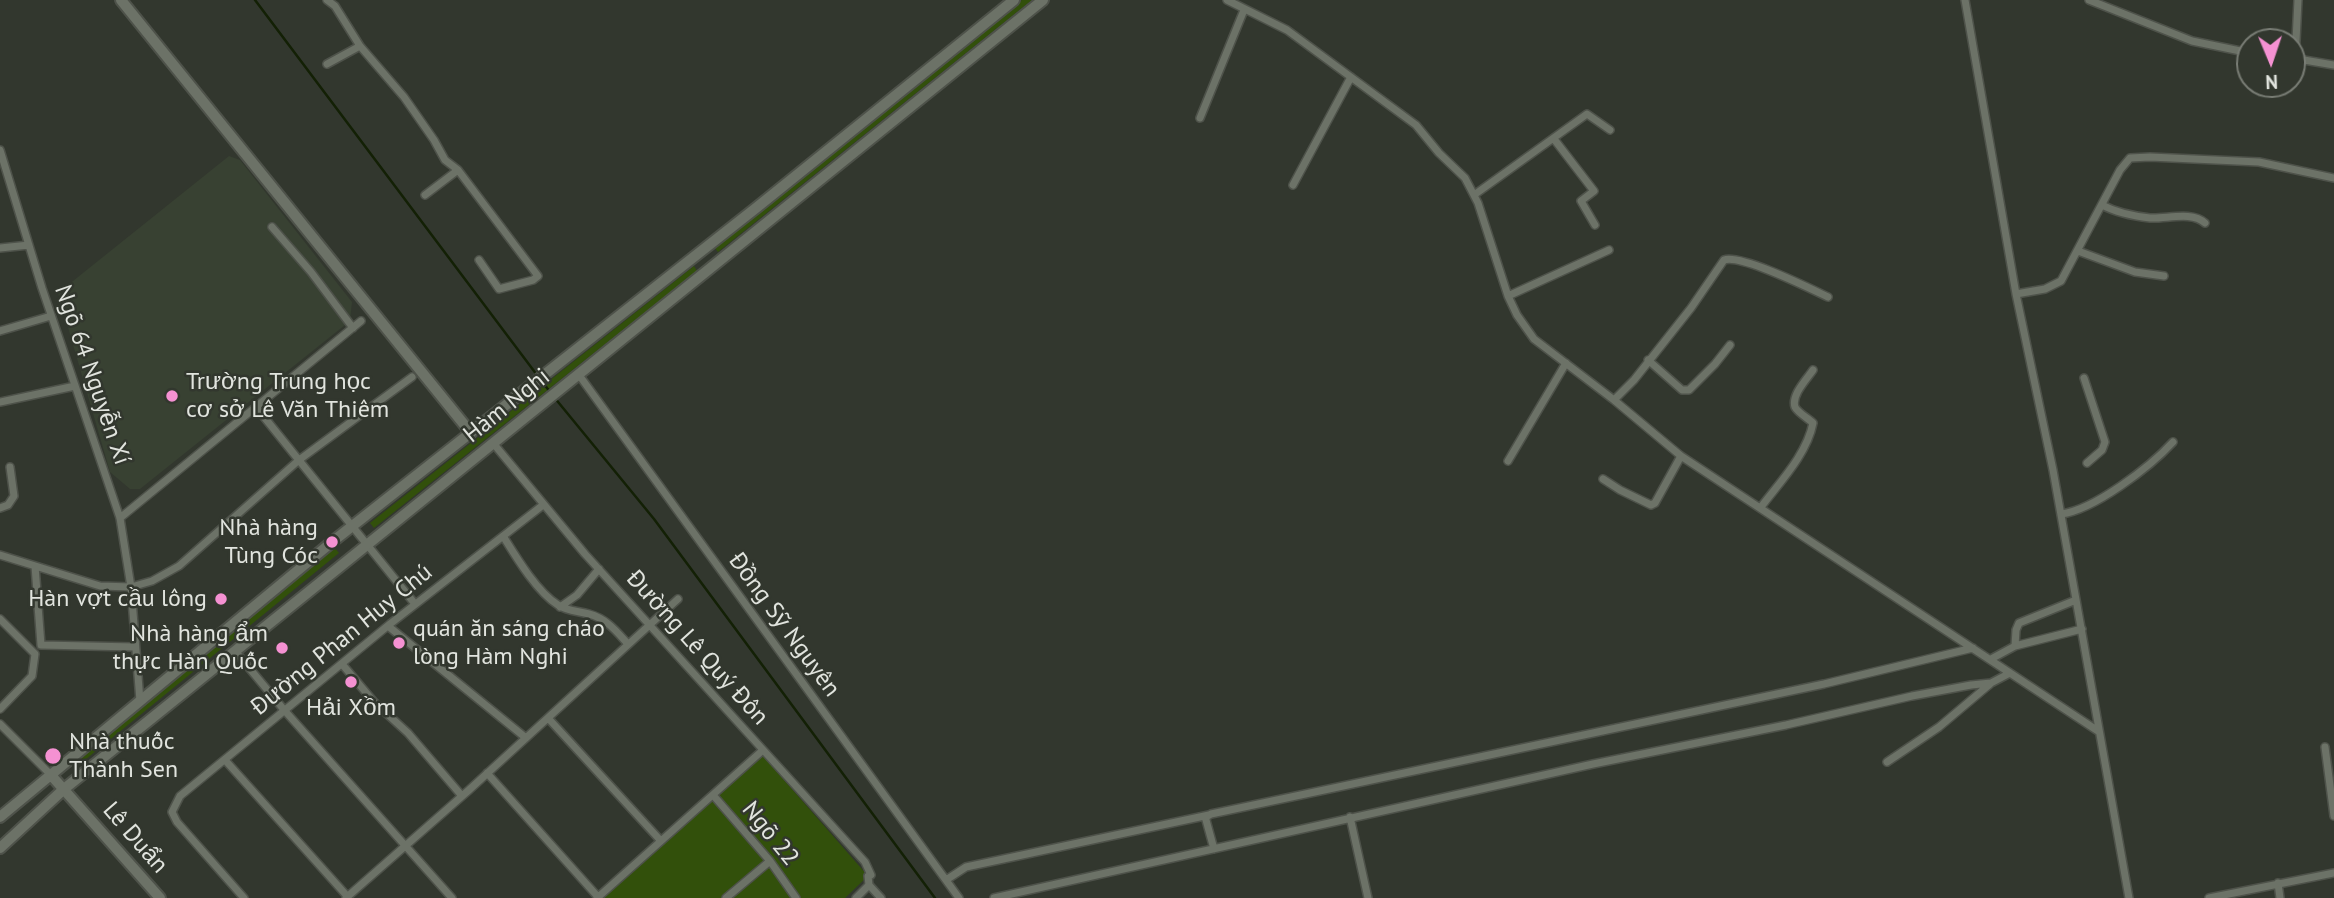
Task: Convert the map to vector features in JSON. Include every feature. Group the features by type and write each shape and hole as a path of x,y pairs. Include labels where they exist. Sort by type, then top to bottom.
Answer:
{"main road":[{"path":"121,0 471,433"},
{"name":"Hàm Nghi","path":"0,817 352,526 1014,0"},
{"name":"Hàm Nghi","path":"0,848 64,789 1043,0"},
{"name":"Lê Duẩn","path":"50,774 160,898"}],"street":[{"path":"327,0 335,6 360,46 404,97 445,160 458,170 538,276 533,280 499,289 479,260"},
{"path":"1227,0 1287,30 1416,125 1465,178 1474,195 1508,296 1517,315 1534,339 1681,456 2098,731"},
{"path":"1965,0 2016,294 2061,514 2129,898"},
{"path":"2089,0 2192,41 2236,50"},
{"path":"2297,28 2298,0"},
{"path":"1200,118 1244,10"},
{"path":"327,64 360,46"},
{"path":"2306,60 2334,65"},
{"path":"1293,186 1351,77"},
{"path":"1474,195 1587,114 1610,130"},
{"path":"1554,139 1594,191 1581,201 1595,225"},
{"name":"Ngõ 64 Nguyễn Xí","path":"0,149 51,316 120,518 131,587 140,701"},
{"path":"2016,294 2045,289 2061,281 2125,163 2137,157 2259,162 2334,178"},
{"path":"425,195 458,170"},
{"path":"0,186 10,182"},
{"path":"2102,205 2134,216 2197,218 2205,223"},
{"path":"272,227 311,272 353,328"},
{"path":"0,248 29,245"},
{"path":"1508,296 1609,250"},
{"path":"2078,251 2134,272 2164,276"},
{"path":"1614,400 1634,380 1691,308 1719,265 1729,258 1778,274 1828,297"},
{"path":"0,331 51,316"},
{"path":"120,518 361,321"},
{"path":"1648,360 1682,390 1689,390 1730,345"},
{"path":"1508,461 1566,363"},
{"path":"1760,507 1787,473 1810,434 1813,423 1795,408 1794,402 1813,370"},
{"name":"Đồng Sỹ Nguyên","path":"579,375 959,898"},
{"path":"0,555 100,586 131,587 152,581 179,566 299,460 412,377"},
{"path":"2084,378 2105,442 2102,450 2087,463"},
{"path":"0,402 75,386"},
{"path":"256,407 415,604"},
{"path":"2061,514 2078,509 2127,482 2157,459 2173,442"},
{"name":"Đường Lê Quý Đôn","path":"493,443 599,569 865,862 871,875 869,881 881,898"},
{"path":"1603,479 1651,505 1655,503 1681,456"},
{"path":"0,508 8,505 14,496 10,467"},
{"name":"Đường Phan Huy Chú","path":"244,898 185,833 172,812 180,796 415,604 543,505"},
{"path":"503,536 538,585 560,607 605,621 628,644"},
{"path":"35,566 41,645 135,647"},
{"path":"560,607 577,596 599,569"},
{"path":"225,760 347,897 678,599"},
{"path":"2015,646 2019,623 2076,600"},
{"path":"0,619 35,654 32,676 0,709"},
{"path":"388,626 526,738"},
{"path":"1991,659 2015,646 2082,628"},
{"path":"946,880 966,867 1824,684 1973,648"},
{"path":"235,651 452,898"},
{"path":"342,664 374,702 408,733 462,796"},
{"path":"1887,762 1938,727 1991,683 2010,673"},
{"path":"994,898 1593,764 1912,696 1991,683"},
{"path":"548,718 661,841"},
{"path":"0,723 50,774"},
{"path":"2325,747 2334,816"},
{"path":"487,773 598,898 763,750"},
{"name":"Ngõ 22","path":"713,795 770,860 796,898"},
{"path":"1211,814 1206,817 1214,849"},
{"path":"1350,817 1368,898"},
{"path":"726,898 770,860"},
{"path":"2209,898 2334,873"},
{"path":"856,898 869,881"},
{"path":"2278,883 2280,898"}],"shaded area":[{"name":"Trường Trung học cơ sở Lê Văn Thiêm","path":"229,156 240,160 352,302 350,321 140,489 130,489 110,472 58,293"}],"green space":[{"path":"1022,0 1032,0 718,252 714,247"},
{"path":"694,266 697,271 374,528 370,523"},
{"path":"335,548 339,553 80,764 76,760"},
{"path":"763,756 868,876 845,898 604,898 601,895"}],"waterway":[{"path":"255,0 537,375"},
{"path":"541,380 550,392"},
{"path":"554,397 654,519 935,898"}],"place":[{"name":"Trường Trung học cơ sở Lê Văn Thiêm","path":"172,396"},
{"name":"Nhà hàng Tùng Cóc","path":"332,542"},
{"name":"Hàn vợt cầu lông","path":"221,599"},
{"name":"quán ăn sáng cháo lòng Hàm Nghi","path":"399,643"},
{"name":"Nhà hàng ẩm thực Hàn Quốc","path":"282,648"},
{"name":"Hải Xồm","path":"351,682"},
{"name":"Nhà thuốc Thành Sen","path":"53,756"}]}
